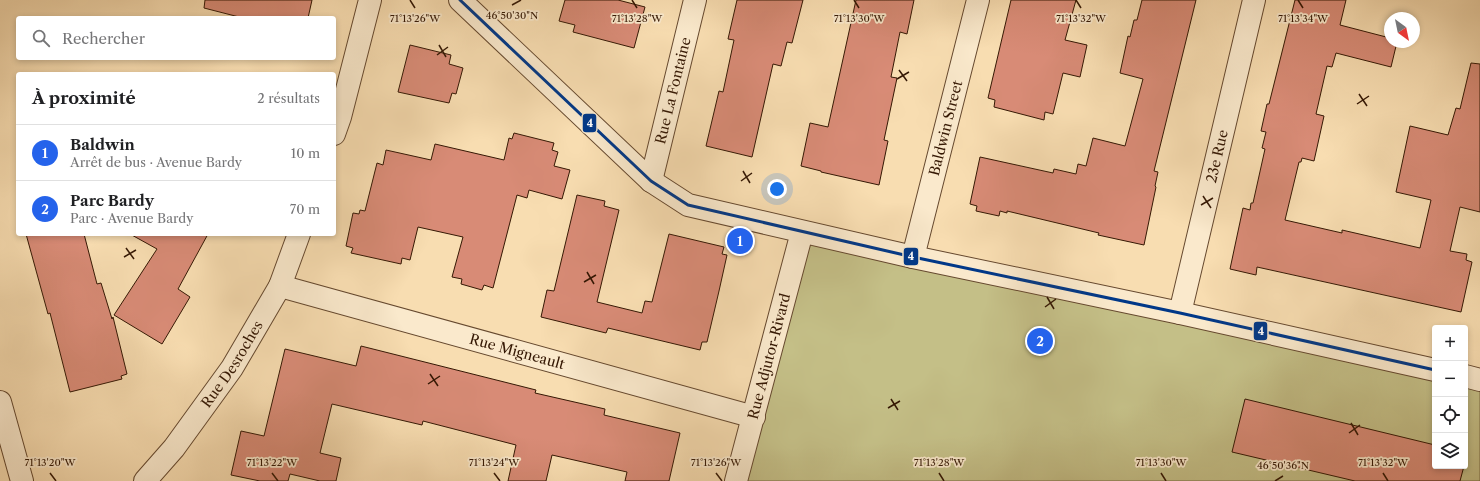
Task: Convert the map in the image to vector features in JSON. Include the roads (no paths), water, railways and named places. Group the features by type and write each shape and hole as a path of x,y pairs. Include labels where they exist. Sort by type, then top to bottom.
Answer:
{"street":[{"path":"336,128 370,0"},
{"path":"460,0 651,181 688,205 914,257 1180,313 1432,369"},
{"name":"Rue La Fontaine","path":"651,181 695,0"},
{"name":"Baldwin Street","path":"914,257 978,0"},
{"name":"23e Rue","path":"1180,313 1254,0"},
{"name":"Rue Adjutor-Rivard","path":"740,478 754,417 802,232"},
{"name":"Rue Desroches","path":"145,481 174,448 232,368 280,286 297,236"},
{"name":"Rue Migneault","path":"280,286 754,417"},
{"path":"1468,377 1480,380"},
{"path":"0,402 22,481"}],"place":[{"name":"Baldwin","path":"740,241"},
{"name":"Parc Bardy","path":"1040,341"}]}
